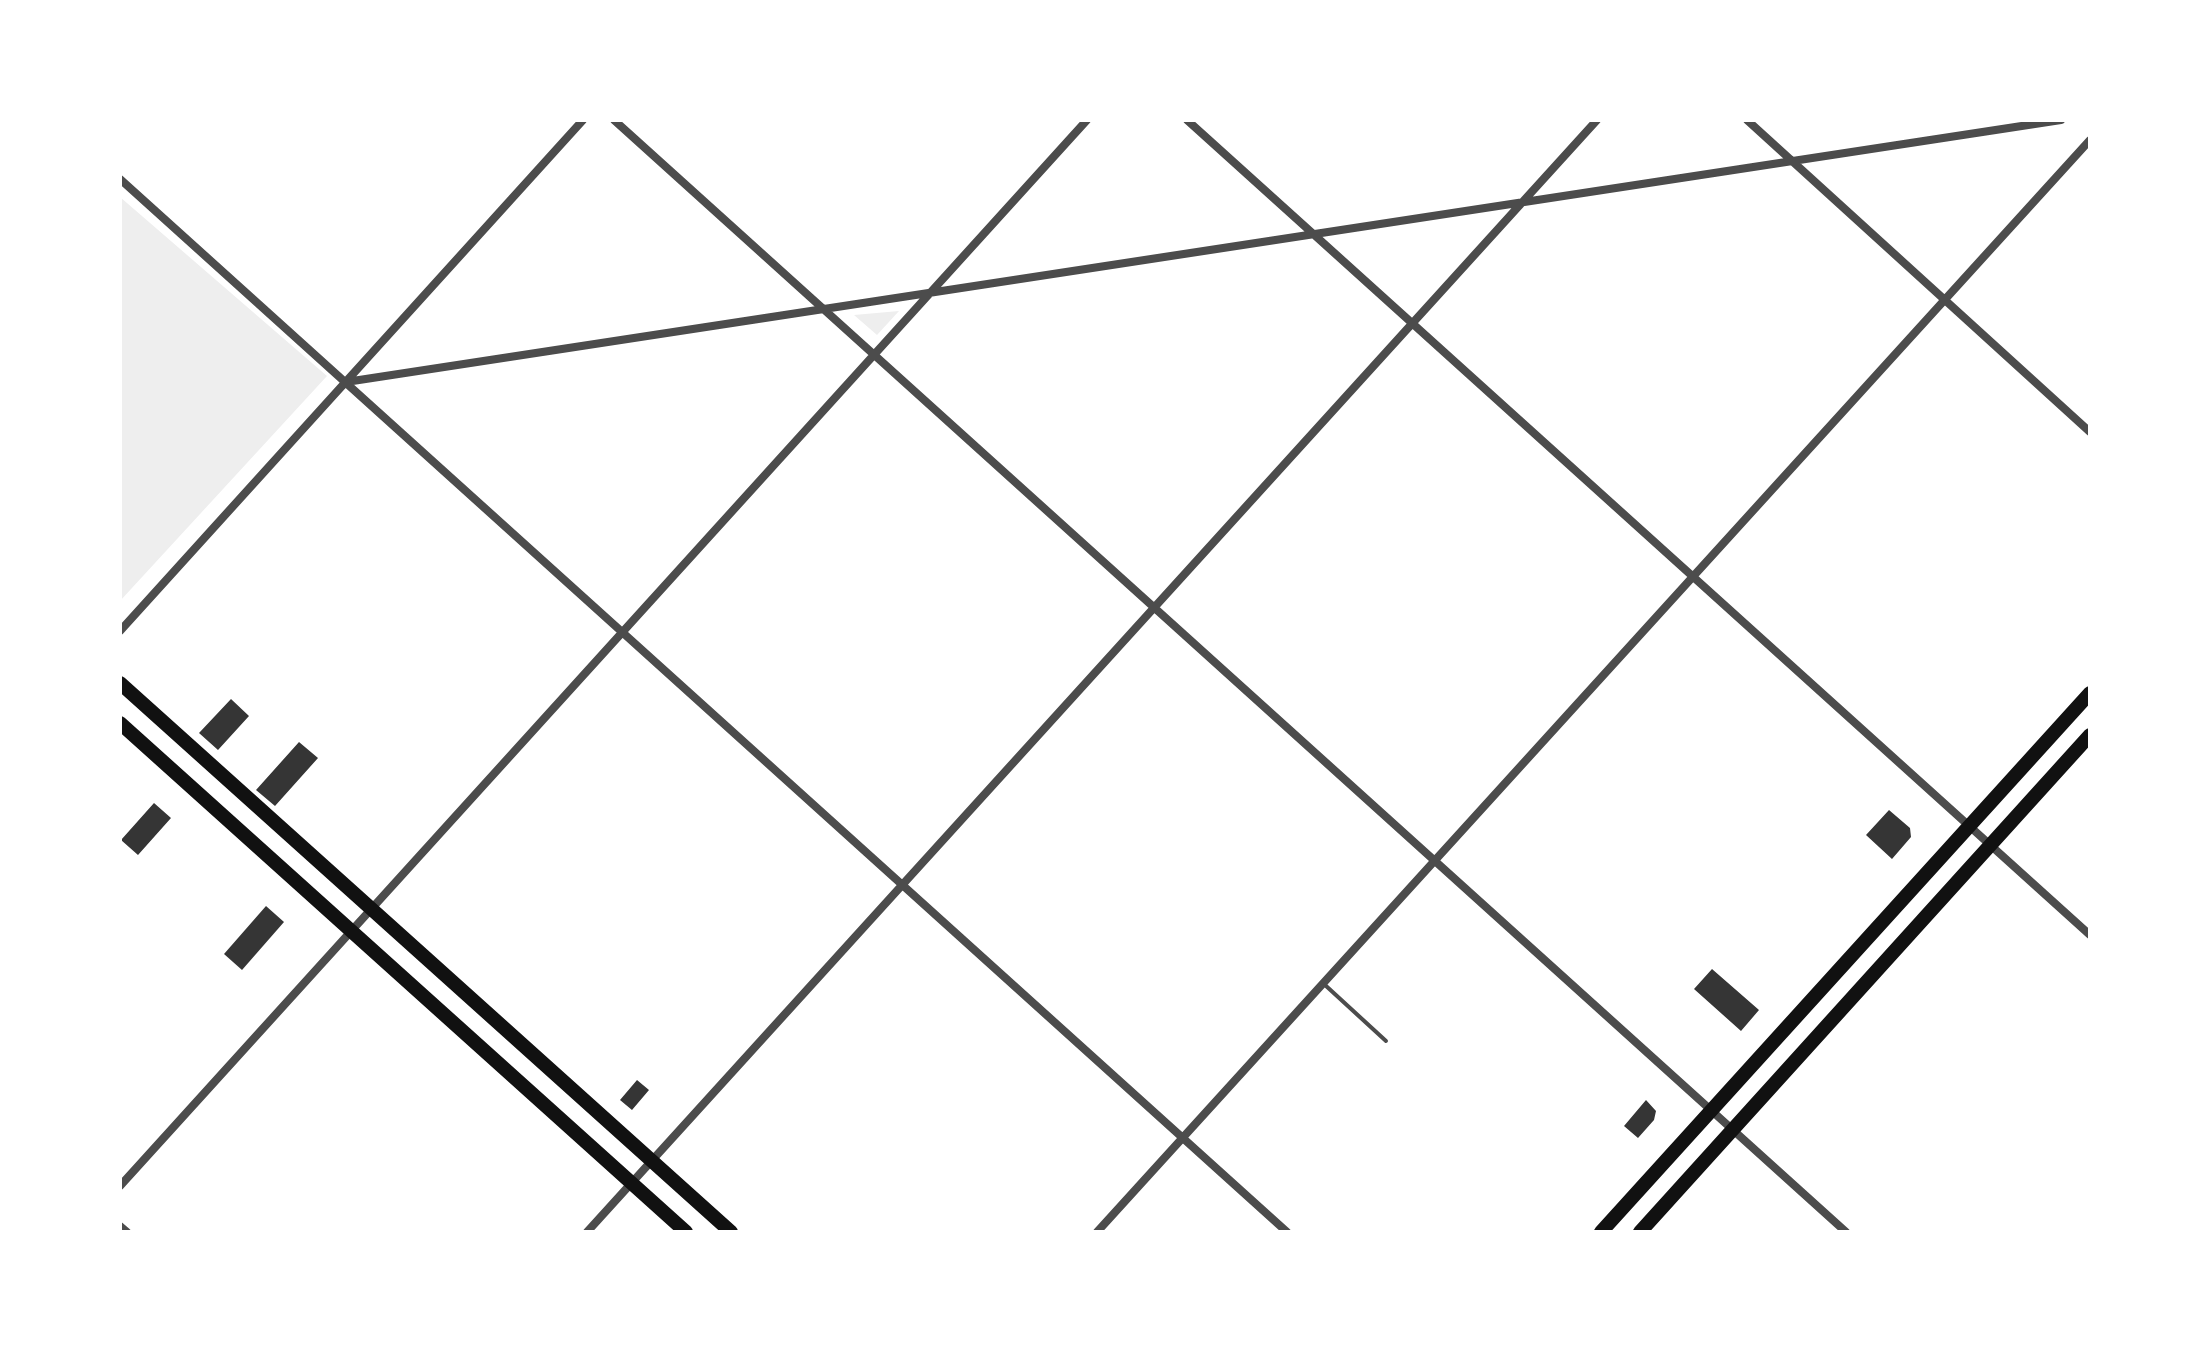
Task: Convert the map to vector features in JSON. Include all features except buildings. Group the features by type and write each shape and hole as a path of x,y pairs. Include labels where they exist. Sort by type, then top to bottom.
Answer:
{"main road":[{"path":"120,683 731,1232"},
{"path":"1601,1232 2090,693"},
{"path":"120,723 686,1232"},
{"path":"1640,1232 2090,735"}],"street":[{"path":"120,631 583,120"},
{"path":"614,120 1846,1232"},
{"path":"120,1186 1087,120"},
{"path":"1187,120 2090,935"},
{"path":"587,1232 1597,120"},
{"path":"1747,120 2090,432"},
{"path":"346,382 2061,120"},
{"path":"1097,1232 2090,140"},
{"path":"120,179 1287,1232"},
{"path":"120,1226 127,1232"}],"lane":[{"path":"1323,983 1386,1041"}],"shaded area":[{"path":"120,197 327,376 120,601"},
{"path":"899,311 877,335 854,315"}]}
